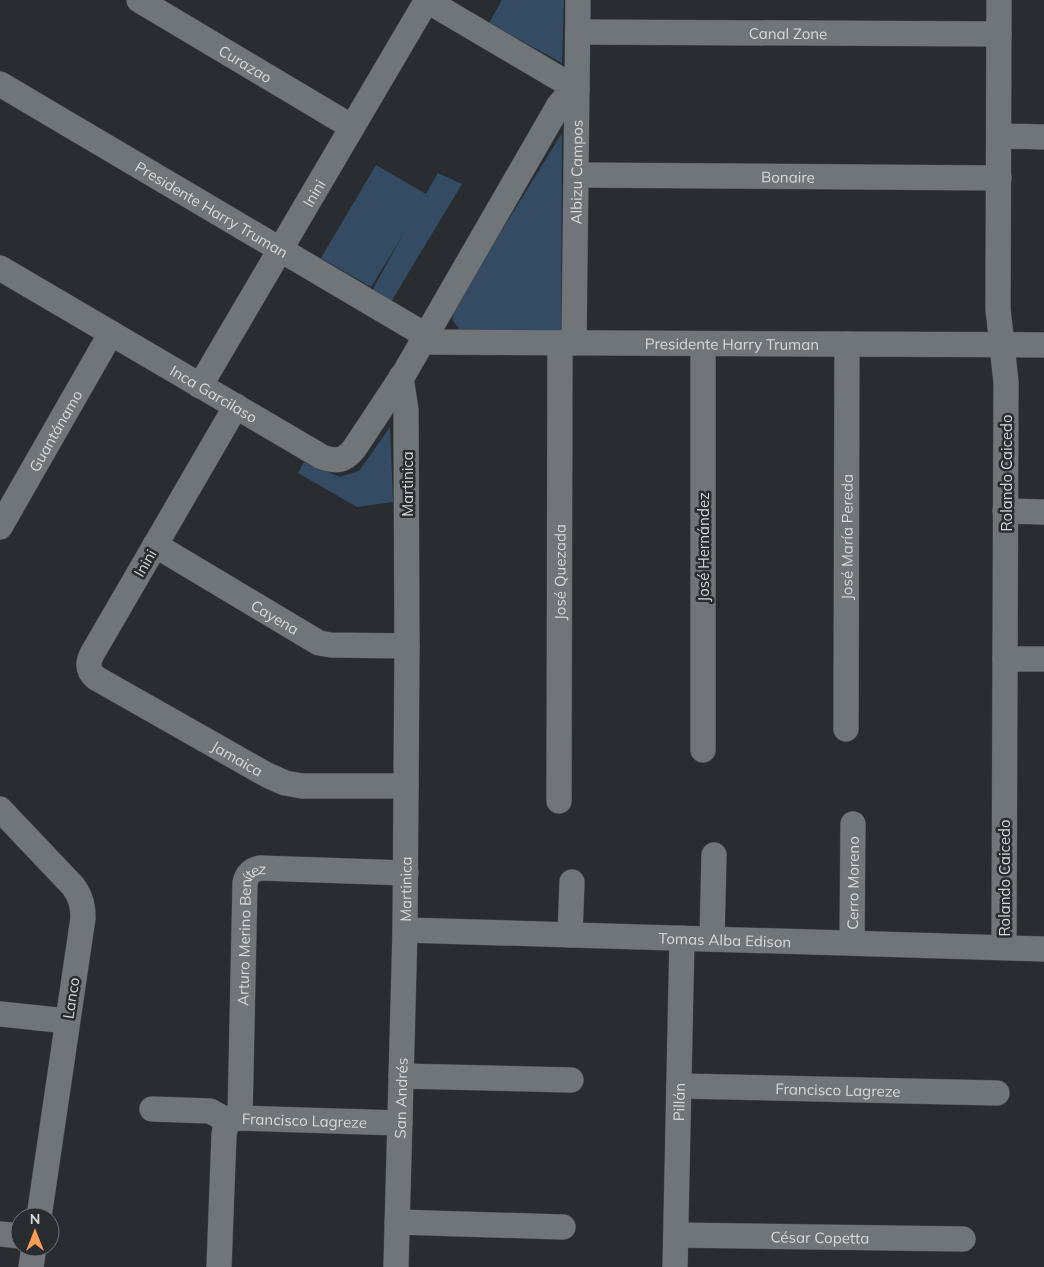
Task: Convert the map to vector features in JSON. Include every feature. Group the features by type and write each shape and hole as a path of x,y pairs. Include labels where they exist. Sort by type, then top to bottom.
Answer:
{"street":[{"name":"Curazao","path":"139,0 352,127"},
{"name":"Inini","path":"200,386 427,0"},
{"path":"402,377 559,105 567,96 578,89 427,0"},
{"name":"Albizu Campos","path":"567,343 576,175 578,0"},
{"name":"Rolando Caicedo","path":"999,0 998,309 1006,382 1004,947"},
{"name":"Canal Zone","path":"578,32 999,34"},
{"name":"Presidente Harry Truman","path":"0,84 280,249 423,338 567,343 1044,346"},
{"path":"1000,136 1044,137"},
{"name":"Bonaire","path":"576,175 999,178"},
{"name":"Inca Garcilaso","path":"0,268 322,457 332,460 348,456 354,449 402,377"},
{"name":"Guantánamo","path":"0,527 111,334"},
{"name":"José Quezada","path":"559,801 567,343"},
{"name":"José Hernández","path":"703,344 703,750"},
{"name":"José María Pereda","path":"846,729 847,344"},
{"name":"Martinica","path":"402,377 406,410 405,930"},
{"name":"Inini","path":"89,668 92,654 236,406"},
{"path":"1005,511 1044,512"},
{"name":"Cayena","path":"155,545 319,643 407,646"},
{"path":"1005,659 1044,659"},
{"name":"Jamaica","path":"89,668 96,678 267,775 285,783 302,786 406,786"},
{"name":"Lanco","path":"0,809 73,886 81,900 83,909 40,1207"},
{"name":"Cerro Moreno","path":"852,943 853,824"},
{"path":"712,939 714,855"},
{"name":"Arturo Merino Benítez","path":"219,1267 224,1129 234,1120 245,883 249,873 254,869 260,868 406,873"},
{"path":"570,935 572,882"},
{"name":"Tomas Alba Edison","path":"405,930 1044,949"},
{"name":"San Andrés","path":"396,1267 405,930"},
{"name":"Pillán","path":"675,1267 682,938"},
{"path":"0,1014 67,1021"},
{"path":"402,1076 571,1080"},
{"name":"Francisco Lagreze","path":"679,1086 997,1093"},
{"name":"Francisco Lagreze","path":"152,1109 210,1112 234,1120 400,1123"},
{"path":"397,1222 563,1228"},
{"name":"César Copetta","path":"676,1235 963,1239"}],"shaded area":[{"path":"502,0 564,0 562,63 489,23"},
{"path":"562,133 561,332 460,330 453,321 452,311"},
{"path":"376,165 426,194 438,173 462,184 389,305 370,294 404,233 371,287 321,258"},
{"path":"390,427 393,502 357,507 298,473 304,462 340,477 359,471"}]}
